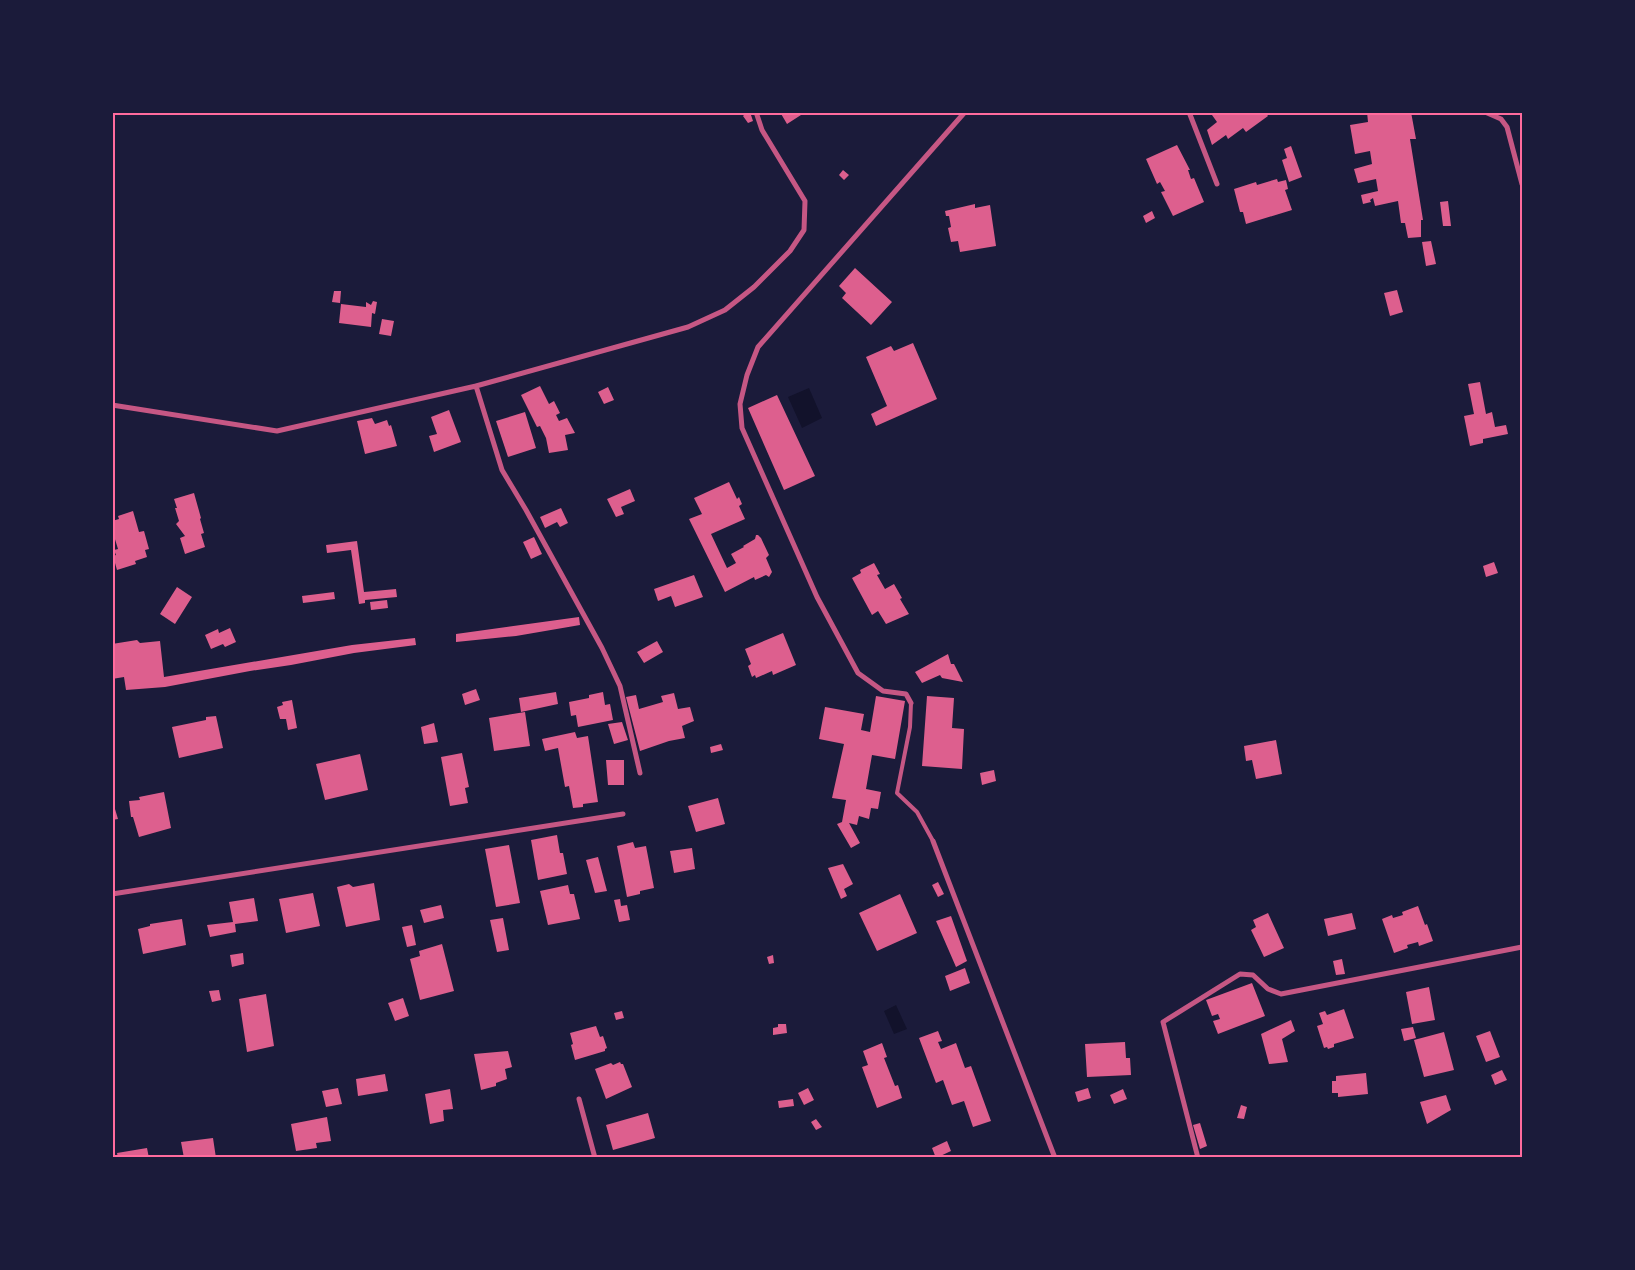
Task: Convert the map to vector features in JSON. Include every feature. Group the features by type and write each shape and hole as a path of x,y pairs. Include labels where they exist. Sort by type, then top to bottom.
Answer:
{"street":[{"path":"112,404 277,431 476,386 688,327 725,310 754,287 790,251 804,230 805,201 762,130 756,112"},
{"path":"911,703 906,694 883,691 858,673 817,597 742,428 740,404 747,375 758,346 965,112"},
{"path":"1189,112 1217,184"},
{"path":"1485,112 1501,119 1507,128 1522,184"},
{"path":"476,386 502,470 602,648 620,686 640,773"},
{"path":"112,894 623,814"},
{"path":"933,841 1055,1158"},
{"path":"1198,1158 1163,1022 1240,974 1252,975 1268,989 1281,994 1522,947"},
{"path":"579,1099 595,1158"},
{"path":"478,1158 505,1158"}],"lane":[{"path":"911,703 910,727 896,793 918,812 933,841"}],"shaded area":[{"path":"809,388 822,418 802,428 788,397"},
{"path":"896,1005 907,1029 894,1034 884,1011"}],"building":[{"path":"750,112 753,121 748,123 743,116"},
{"path":"780,112 799,112 801,115 787,124"},
{"path":"1215,112 1265,112 1268,116 1246,132 1243,128 1228,139 1226,135 1212,145 1207,130 1217,122 1212,115"},
{"path":"1367,112 1411,112 1416,139 1410,139 1423,220 1421,220 1421,237 1408,238 1405,223 1401,223 1398,201 1375,206 1373,198 1370,200 1371,202 1363,204 1361,195 1378,191 1376,179 1358,183 1354,169 1372,164 1370,151 1355,154 1350,125 1368,122"},
{"path":"1177,145 1190,170 1188,170 1191,179 1194,178 1204,202 1173,216 1161,192 1165,191 1160,182 1157,184 1146,159"},
{"path":"1291,146 1302,177 1289,182 1282,160 1287,158 1284,149"},
{"path":"843,170 849,175 844,180 839,175"},
{"path":"1277,179 1278,182 1286,180 1288,189 1285,190 1292,210 1246,224 1243,212 1240,212 1234,189 1256,182 1257,185"},
{"path":"1448,201 1451,226 1443,226 1440,202"},
{"path":"975,204 975,208 990,205 996,246 960,252 958,241 951,242 948,228 951,227 949,216 946,216 945,211"},
{"path":"1152,211 1155,218 1146,223 1143,216"},
{"path":"1431,241 1436,264 1426,266 1422,242"},
{"path":"855,268 892,302 871,325 842,298 846,293 839,286"},
{"path":"1397,290 1403,312 1390,316 1384,293"},
{"path":"334,291 341,291 340,303 332,302"},
{"path":"373,301 377,302 375,314 372,313 371,327 339,323 341,304 366,307 366,302 371,305"},
{"path":"382,319 394,321 391,336 379,334"},
{"path":"913,343 937,399 876,426 871,414 887,406 866,357 891,346 894,351"},
{"path":"1480,382 1486,414 1492,412 1495,427 1506,425 1508,434 1483,439 1483,443 1470,446 1464,416 1474,414 1468,384"},
{"path":"540,386 549,404 554,401 560,413 556,415 559,421 567,418 575,433 565,435 568,450 549,453 546,438 540,426 537,427 521,395"},
{"path":"608,387 614,400 604,404 598,392"},
{"path":"777,395 815,476 784,490 748,408"},
{"path":"449,410 461,442 434,452 429,436 437,434 431,417"},
{"path":"525,412 536,448 508,457 496,421"},
{"path":"372,418 375,424 387,420 389,426 391,425 397,446 365,454 357,421"},
{"path":"729,482 737,499 739,497 742,504 739,506 745,519 711,534 727,568 736,563 731,554 744,547 758,535 769,555 766,558 772,572 769,577 766,575 755,580 754,577 725,592 689,519 702,514 694,498"},
{"path":"630,489 635,501 621,507 624,514 616,517 607,499"},
{"path":"194,493 201,518 204,533 201,534 205,547 185,554 180,538 185,536 176,524 179,521 174,499"},
{"path":"561,508 568,523 560,527 557,522 545,528 540,517"},
{"path":"133,511 139,532 144,531 149,549 145,550 147,557 135,561 136,564 117,570 113,556 116,555 114,550 118,549 114,536 112,536 112,521 119,519 118,516"},
{"path":"534,537 542,554 531,559 523,542"},
{"path":"357,541 364,592 396,589 397,597 365,600 365,603 359,604 351,550 327,553 326,545"},
{"path":"1494,562 1498,573 1486,577 1483,566"},
{"path":"874,563 880,574 877,575 885,589 894,584 909,614 886,624 878,611 872,615 852,578 861,573 860,570"},
{"path":"694,575 703,597 675,607 671,596 658,601 654,589"},
{"path":"177,587 192,597 175,624 160,614"},
{"path":"334,592 335,599 303,603 302,596"},
{"path":"387,600 388,608 371,610 370,602"},
{"path":"579,617 580,625 516,636 456,642 456,634"},
{"path":"230,628 236,642 225,647 223,644 211,649 205,635 218,629 219,633"},
{"path":"783,633 796,665 773,675 772,671 756,678 755,675 752,677 748,666 751,664 745,649"},
{"path":"415,638 416,645 354,653 165,687 126,690 124,677 112,679 112,644 137,640 140,643 160,641 164,677 352,645"},
{"path":"657,641 663,652 644,663 637,652"},
{"path":"948,654 951,664 954,664 963,682 942,678 940,675 922,683 915,672"},
{"path":"476,689 480,700 465,705 462,694"},
{"path":"556,692 558,704 521,712 519,698"},
{"path":"603,692 605,705 610,704 613,720 578,727 576,715 571,716 569,702 589,698 589,695"},
{"path":"674,693 678,709 690,707 694,721 682,726 685,738 669,741 640,751 626,697 636,695 639,709 663,702 661,696"},
{"path":"876,696 905,701 895,759 872,755 866,789 881,792 878,809 871,808 869,819 859,816 857,825 849,823 860,843 851,848 837,824 842,822 846,800 832,798 844,744 819,739 825,707 864,714 861,730 870,732"},
{"path":"927,696 954,698 952,728 964,729 962,769 922,766"},
{"path":"292,700 297,728 288,730 286,719 280,719 277,707 283,705 282,702"},
{"path":"525,712 530,746 494,751 489,718"},
{"path":"216,716 223,748 179,758 172,727"},
{"path":"622,722 628,740 614,744 608,724"},
{"path":"434,723 438,742 424,744 421,727"},
{"path":"575,732 577,738 588,736 598,802 583,804 583,807 573,808 569,786 565,787 558,748 545,751 542,739"},
{"path":"1276,740 1282,774 1256,779 1252,760 1246,761 1244,746"},
{"path":"721,744 723,750 711,753 710,747"},
{"path":"462,753 469,787 465,788 468,803 450,806 441,757"},
{"path":"360,754 368,790 325,800 316,764"},
{"path":"606,760 624,760 624,785 608,785"},
{"path":"994,770 996,781 982,785 980,773"},
{"path":"164,792 171,828 139,837 133,817 131,817 129,801 140,800 139,797"},
{"path":"718,798 725,824 696,832 688,806"},
{"path":"112,799 118,819 112,820"},
{"path":"557,835 560,853 563,853 567,874 538,880 531,840"},
{"path":"633,842 635,848 646,846 654,888 640,891 640,894 627,897 617,846"},
{"path":"509,845 520,903 496,907 485,849"},
{"path":"692,848 695,869 674,873 670,851"},
{"path":"598,857 607,891 595,893 586,860"},
{"path":"843,864 853,884 844,889 847,896 841,899 828,868"},
{"path":"938,882 944,894 938,897 932,885"},
{"path":"374,883 380,920 346,927 337,887 349,884 353,887"},
{"path":"568,885 570,894 574,894 580,919 548,925 540,891"},
{"path":"313,893 320,926 286,933 279,899"},
{"path":"900,894 917,933 877,951 859,913"},
{"path":"254,898 258,921 235,924 236,932 210,937 207,925 233,922 229,902"},
{"path":"620,899 621,906 627,905 630,920 619,922 614,900"},
{"path":"441,905 444,918 424,923 420,910"},
{"path":"1418,906 1433,941 1419,946 1418,942 1407,945 1408,948 1394,953 1382,919 1392,915 1393,918 1403,915 1402,912"},
{"path":"1268,913 1284,948 1264,957 1251,930 1256,927 1253,920"},
{"path":"1352,913 1356,929 1328,936 1324,919"},
{"path":"951,916 967,961 956,967 936,921"},
{"path":"503,918 509,950 497,952 490,920"},
{"path":"182,919 186,945 143,954 138,929 150,926 150,924"},
{"path":"412,925 416,945 407,947 402,927"},
{"path":"442,944 454,991 420,1000 410,959 420,956 419,951"},
{"path":"243,953 244,964 232,967 230,955"},
{"path":"773,955 774,963 769,964 767,957"},
{"path":"1342,959 1345,974 1336,975 1333,961"},
{"path":"965,968 970,983 950,991 945,976"},
{"path":"1252,983 1265,1016 1218,1034 1213,1021 1220,1019 1218,1014 1212,1016 1206,1000"},
{"path":"1429,987 1435,1020 1412,1024 1406,992"},
{"path":"219,990 221,1000 212,1002 209,991"},
{"path":"266,994 274,1046 247,1052 239,999"},
{"path":"403,998 409,1016 395,1021 388,1003"},
{"path":"1344,1009 1354,1038 1334,1044 1334,1047 1328,1049 1327,1047 1324,1048 1317,1026 1323,1024 1319,1013 1325,1011 1327,1015"},
{"path":"622,1011 624,1018 616,1020 614,1013"},
{"path":"1291,1020 1295,1031 1282,1039 1288,1062 1269,1064 1261,1034"},
{"path":"778,1024 786,1024 787,1033 773,1035 773,1028 778,1027"},
{"path":"596,1026 600,1037 603,1036 607,1048 605,1051 575,1060 570,1033"},
{"path":"1413,1027 1416,1038 1404,1041 1401,1029"},
{"path":"938,1031 942,1041 938,1042 941,1049 956,1043 965,1068 971,1066 991,1121 973,1127 964,1101 952,1105 943,1080 936,1083 919,1038"},
{"path":"1490,1031 1500,1057 1486,1062 1476,1036"},
{"path":"1444,1032 1454,1070 1424,1077 1414,1040"},
{"path":"1125,1042 1126,1058 1130,1058 1131,1075 1087,1077 1085,1044"},
{"path":"882,1043 887,1057 884,1058 895,1086 898,1085 902,1098 877,1108 862,1067 868,1065 863,1051"},
{"path":"508,1051 512,1067 505,1069 507,1079 496,1083 496,1086 481,1090 474,1054"},
{"path":"620,1062 623,1064 632,1087 606,1099 595,1069"},
{"path":"1502,1070 1507,1080 1495,1085 1491,1075"},
{"path":"1366,1073 1368,1094 1338,1097 1338,1093 1332,1093 1332,1081 1336,1081 1336,1076"},
{"path":"385,1074 388,1091 358,1096 356,1079"},
{"path":"338,1088 342,1104 326,1107 322,1091"},
{"path":"808,1088 814,1100 804,1105 798,1093"},
{"path":"1088,1088 1091,1098 1078,1102 1075,1092"},
{"path":"450,1089 453,1109 443,1110 444,1121 430,1124 425,1094"},
{"path":"1123,1089 1127,1099 1114,1104 1110,1095"},
{"path":"1446,1095 1451,1110 1427,1124 1420,1102"},
{"path":"793,1099 794,1106 779,1108 778,1101"},
{"path":"1241,1105 1247,1107 1244,1119 1237,1118"},
{"path":"648,1113 655,1138 613,1150 606,1125"},
{"path":"327,1117 331,1141 316,1143 317,1148 296,1151 291,1124"},
{"path":"816,1119 822,1127 816,1130 811,1122"},
{"path":"1200,1123 1207,1146 1200,1149 1193,1125"},
{"path":"213,1138 216,1158 184,1158 181,1142"},
{"path":"947,1141 951,1151 936,1158 932,1148"},
{"path":"147,1148 149,1158 118,1158 117,1153"}]}
